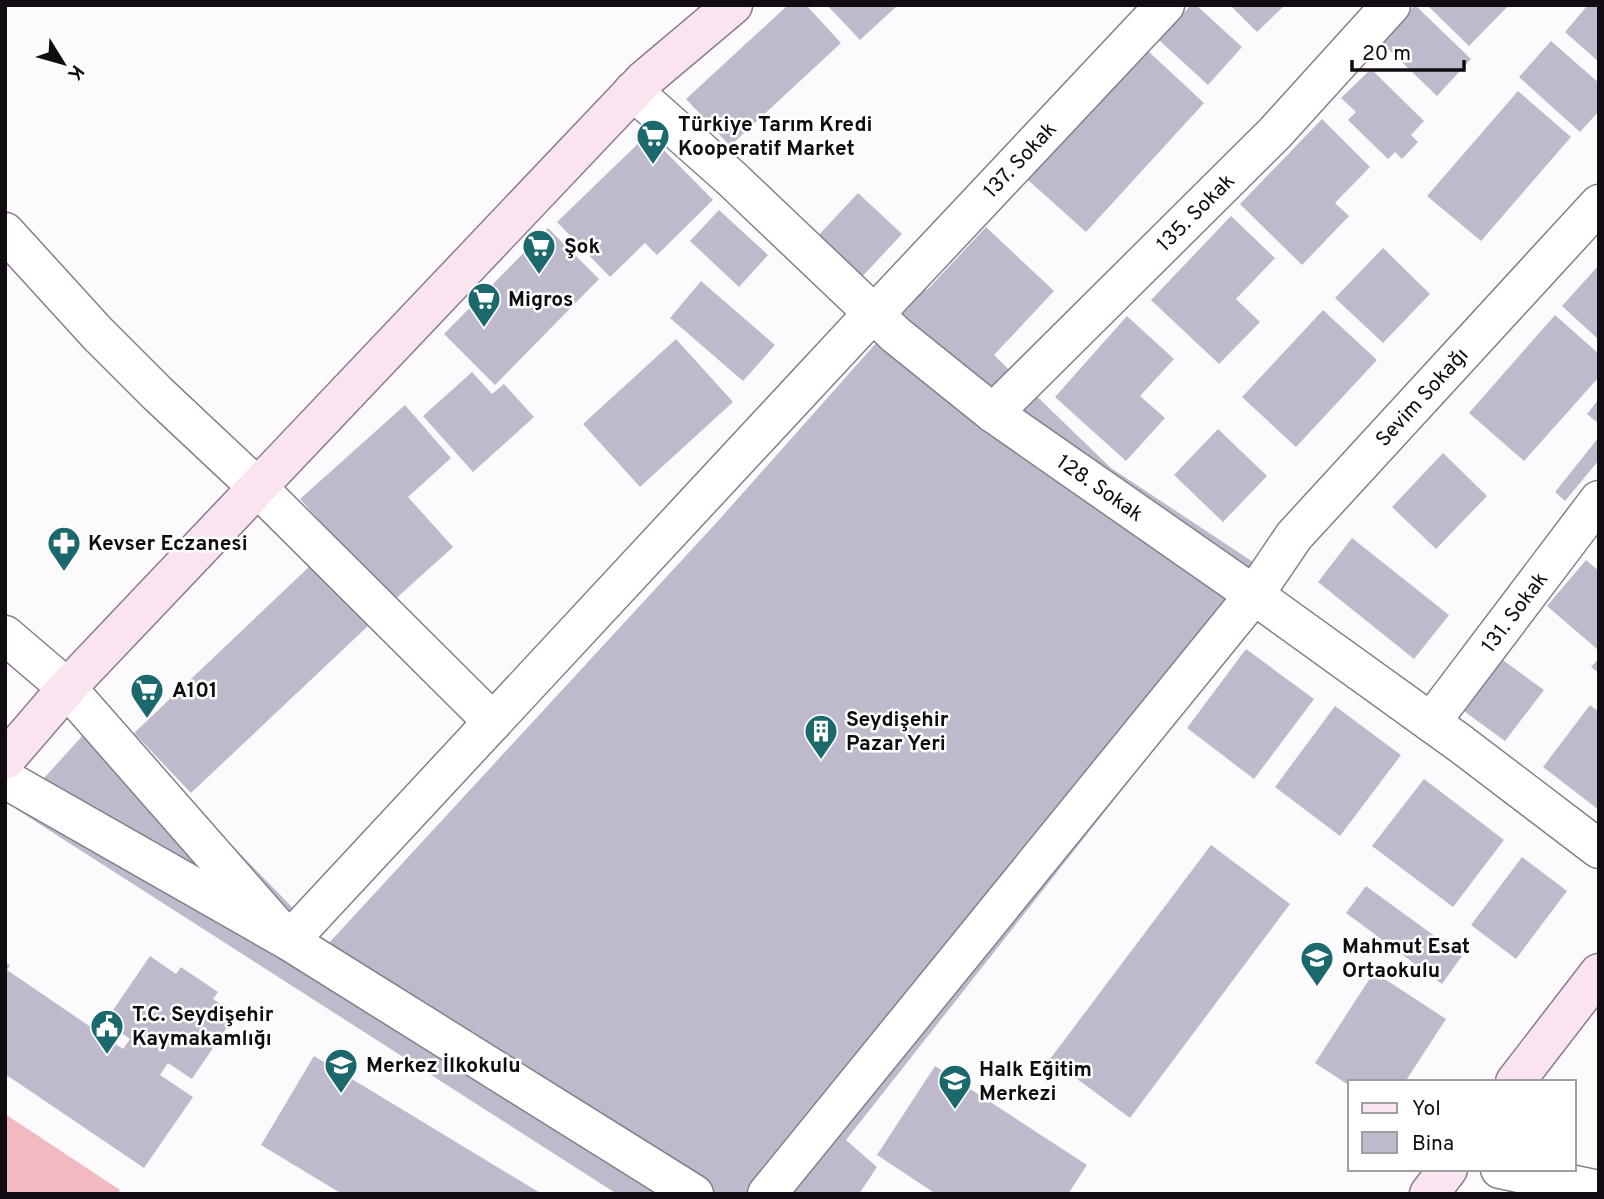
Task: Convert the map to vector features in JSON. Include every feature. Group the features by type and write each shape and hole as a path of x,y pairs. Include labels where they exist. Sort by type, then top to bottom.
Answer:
{"main road":[{"path":"5,760 67,688 638,86 711,5"},
{"path":"638,86 733,5"},
{"path":"1517,1080 1599,973"},
{"path":"1429,1194 1446,1171"}],"street":[{"name":"137. Sokak","path":"289,941 873,313 1165,5"},
{"name":"135. Sokak","path":"993,413 1275,132 1391,5"},
{"name":"128. Sokak","path":"638,86 896,335 993,413 1431,722 1599,849"},
{"name":"Sevim Sokağı","path":"767,1194 1254,595 1294,536 1599,204"},
{"path":"5,232 97,333 257,487 493,722"},
{"name":"131. Sokak","path":"1431,722 1599,500"},
{"path":"5,635 67,688 289,941"},
{"path":"5,779 289,941 694,1194"},
{"path":"1509,1171 1599,1190"}],"shaded area":[{"path":"5,1114 120,1190 117,1194 5,1194"}],"building":[{"path":"788,5 806,5 841,43 730,146 686,99"},
{"path":"827,5 898,5 860,40"},
{"path":"1191,5 1196,5 1242,47 1208,85 1159,40"},
{"path":"1230,5 1285,5 1257,32"},
{"path":"1415,5 1471,59 1437,96 1380,41"},
{"path":"1427,5 1509,5 1469,46"},
{"path":"1588,5 1599,5 1599,62 1565,32"},
{"path":"1551,41 1599,83 1599,111 1580,132 1519,77"},
{"path":"1147,50 1204,103 1086,232 1028,180"},
{"path":"1371,69 1424,121 1411,135 1418,142 1402,159 1395,152 1388,159 1348,120 1356,112 1341,98"},
{"path":"1518,91 1571,137 1481,241 1427,196"},
{"path":"1322,119 1370,167 1335,203 1349,216 1302,265 1240,204"},
{"path":"648,134 713,200 657,255 645,243 610,277 557,222"},
{"path":"858,193 902,234 859,280 815,239"},
{"path":"719,210 768,255 739,287 690,241"},
{"path":"1231,216 1275,258 1236,299 1260,322 1219,364 1151,300"},
{"name":"Seydişehir Pazar Yeri","path":"986,227 1054,291 994,355 1111,468 1285,583 846,1140 877,1167 859,1194 617,1194 16,809 103,713 328,944 717,522 925,288 927,290"},
{"path":"548,228 599,279 495,385 444,334"},
{"path":"1383,248 1430,294 1383,343 1335,298"},
{"path":"1599,265 1599,340 1562,306"},
{"path":"701,281 775,345 743,381 670,318"},
{"path":"1323,310 1377,360 1296,447 1242,397"},
{"path":"1555,315 1599,354 1599,377 1524,461 1469,413"},
{"path":"1127,316 1174,359 1140,396 1165,418 1126,461 1055,397"},
{"path":"676,339 733,402 640,487 583,424"},
{"path":"472,372 492,394 504,384 534,417 473,472 423,416"},
{"path":"1599,399 1599,424 1587,414"},
{"path":"405,405 451,458 408,497 453,547 392,602 300,499"},
{"path":"1218,429 1267,476 1223,522 1174,475"},
{"path":"1599,437 1599,460 1565,501 1555,492"},
{"path":"1443,453 1487,496 1436,549 1392,507"},
{"path":"1352,538 1449,615 1414,659 1318,582"},
{"path":"1586,560 1599,571 1597,649 1547,606"},
{"path":"311,565 368,626 191,793 134,733"},
{"path":"1246,649 1314,699 1254,779 1187,728"},
{"path":"1496,655 1544,690 1505,741 1457,706"},
{"path":"1599,658 1599,673 1591,667"},
{"path":"1590,705 1599,712 1599,810 1543,767"},
{"path":"1335,706 1401,755 1340,836 1275,787"},
{"path":"1424,779 1504,840 1453,907 1372,846"},
{"path":"1211,845 1290,904 1130,1118 1050,1059"},
{"path":"1522,857 1567,891 1516,959 1471,925"},
{"path":"1366,886 1462,956 1442,984 1346,913"},
{"name":"T.C. Seydişehir Kaymakamlığı","path":"150,956 176,974 181,967 218,992 213,999 236,1014 192,1079 168,1063 160,1075 193,1097 144,1168 5,1074 5,962 10,965 7,970 123,1049 130,1039 105,1022"},
{"path":"1374,972 1446,1019 1406,1080 1348,1080 1348,1085 1315,1063"},
{"path":"314,1056 542,1194 342,1194 261,1145"},
{"name":"Halk Eğitim Merkezi","path":"935,1066 1087,1165 1068,1194 936,1194 877,1155"}],"place":[{"name":"Türkiye Tarım Kredi Kooperatif Market","path":"653,166"},
{"name":"Şok","path":"539,276"},
{"name":"Migros","path":"484,329"},
{"name":"Kevser Eczanesi","path":"64,573"},
{"name":"A101","path":"147,720"},
{"name":"Seydişehir Pazar Yeri","path":"821,761"},
{"name":"Mahmut Esat Ortaokulu","path":"1317,988"},
{"name":"T.C. Seydişehir Kaymakamlığı","path":"107,1056"},
{"name":"Merkez İlkokulu","path":"341,1095"},
{"name":"Halk Eğitim Merkezi","path":"955,1111"}]}
